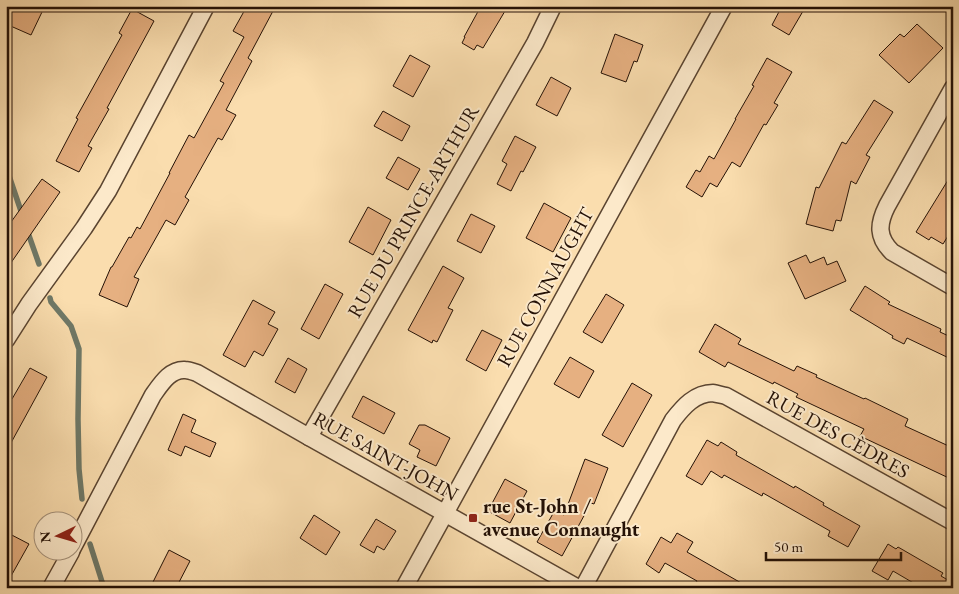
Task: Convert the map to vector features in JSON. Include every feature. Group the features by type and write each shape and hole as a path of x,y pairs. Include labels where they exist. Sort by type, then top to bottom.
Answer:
{"street":[{"path":"6,340 108,191 206,6"},
{"name":"RUE DU PRINCE-ARTHUR","path":"309,437 535,42 553,6"},
{"name":"RUE CONNAUGHT","path":"404,588 724,6"},
{"path":"953,88 884,212 880,228 884,243 892,252 953,286"},
{"name":"RUE SAINT-JOHN","path":"82,531 153,395 162,382 172,373 184,370 197,373 578,588"},
{"name":"RUE DES CÈDRES","path":"583,588 673,420 684,406 700,395 714,393 726,396 953,522"},
{"path":"51,588 65,562"}],"building":[{"path":"11,6 29,6 42,12 31,35 6,24 6,16"},
{"path":"247,6 265,6 273,11 248,58 252,61 226,110 236,115 222,140 218,138 185,197 189,200 175,225 166,220 134,277 139,279 127,307 99,295 111,267 129,237 131,238 137,227 140,229 189,135 194,138 224,83 220,81 244,37 233,31"},
{"path":"481,6 497,6 505,11 483,48 477,45 474,50 462,43"},
{"path":"782,6 806,6 789,35 772,25"},
{"path":"132,9 154,21 88,146 92,148 79,172 56,161 78,119 76,118 122,35 119,33"},
{"path":"917,24 943,48 909,83 879,55 900,34 904,37"},
{"path":"615,34 643,45 637,62 634,61 626,82 601,73"},
{"path":"410,55 430,66 413,97 393,86"},
{"path":"767,58 792,72 774,103 778,105 766,125 764,124 740,167 732,162 717,187 710,183 702,197 686,187 696,170 700,172 709,156 714,159"},
{"path":"551,77 571,88 557,116 536,105"},
{"path":"874,100 893,112 866,155 870,157 856,184 851,181 841,221 836,220 833,231 806,224 816,187 819,188 842,142 846,144"},
{"path":"383,111 410,126 402,141 374,126"},
{"path":"515,136 536,147 511,191 497,184 507,164 502,161"},
{"path":"398,157 420,169 408,190 386,178"},
{"path":"953,172 953,228 943,244 931,237 929,240 916,232"},
{"path":"42,179 60,192 6,270 6,229"},
{"path":"544,203 571,218 553,252 526,238"},
{"path":"368,207 391,220 373,255 349,242"},
{"path":"471,214 495,226 481,253 457,241"},
{"path":"806,255 810,263 824,257 827,265 837,261 846,281 805,299 788,263"},
{"path":"443,266 464,278 448,308 453,310 437,342 433,340 432,343 408,330"},
{"path":"325,284 343,294 319,339 301,329"},
{"path":"865,286 890,302 888,304 941,329 940,332 953,338 953,360 907,338 904,344 850,310"},
{"path":"606,294 624,305 602,343 583,332"},
{"path":"253,300 275,312 268,324 278,329 263,356 254,351 245,367 223,355"},
{"path":"715,324 741,339 738,344 794,371 797,366 817,375 816,377 865,398 908,419 905,426 953,448 953,480 860,436 864,429 796,397 798,394 728,362 725,367 699,352"},
{"path":"482,330 502,340 486,371 466,360"},
{"path":"570,357 594,371 579,398 554,384"},
{"path":"288,358 307,369 295,393 275,382"},
{"path":"30,368 47,377 6,452 6,396 12,399"},
{"path":"632,383 652,395 623,447 602,435"},
{"path":"363,396 395,413 384,434 352,417"},
{"path":"183,414 196,420 191,432 216,443 210,457 185,446 181,456 168,450"},
{"path":"419,425 425,425 450,438 436,466 417,457 420,450 409,444"},
{"path":"707,440 718,446 721,442 737,452 736,455 794,488 795,486 824,503 823,505 860,526 848,547 828,536 830,531 763,493 762,496 724,475 722,478 711,471 702,485 686,476"},
{"path":"585,459 608,468 594,504 591,503 562,556 537,542 555,510 564,515"},
{"path":"505,479 527,491 510,523 488,511"},
{"path":"314,515 340,532 326,555 300,538"},
{"path":"376,519 396,531 384,550 377,546 374,553 360,545"},
{"path":"6,532 29,544 6,585"},
{"path":"677,533 693,542 687,552 750,588 693,588 697,581 665,563 659,573 646,564 661,537 671,543"},
{"path":"888,544 896,549 898,547 943,573 941,576 953,583 953,588 922,588 893,571 888,580 872,571"},
{"path":"169,550 190,561 176,588 150,588"}],"waterway":[{"path":"6,167 22,214"},
{"path":"27,230 39,264"},
{"path":"50,298 51,302 71,326 79,349 78,419 82,499"},
{"path":"90,544 104,588"}],"place":[{"name":"rue St-John / avenue Connaught","path":"473,518"}]}
